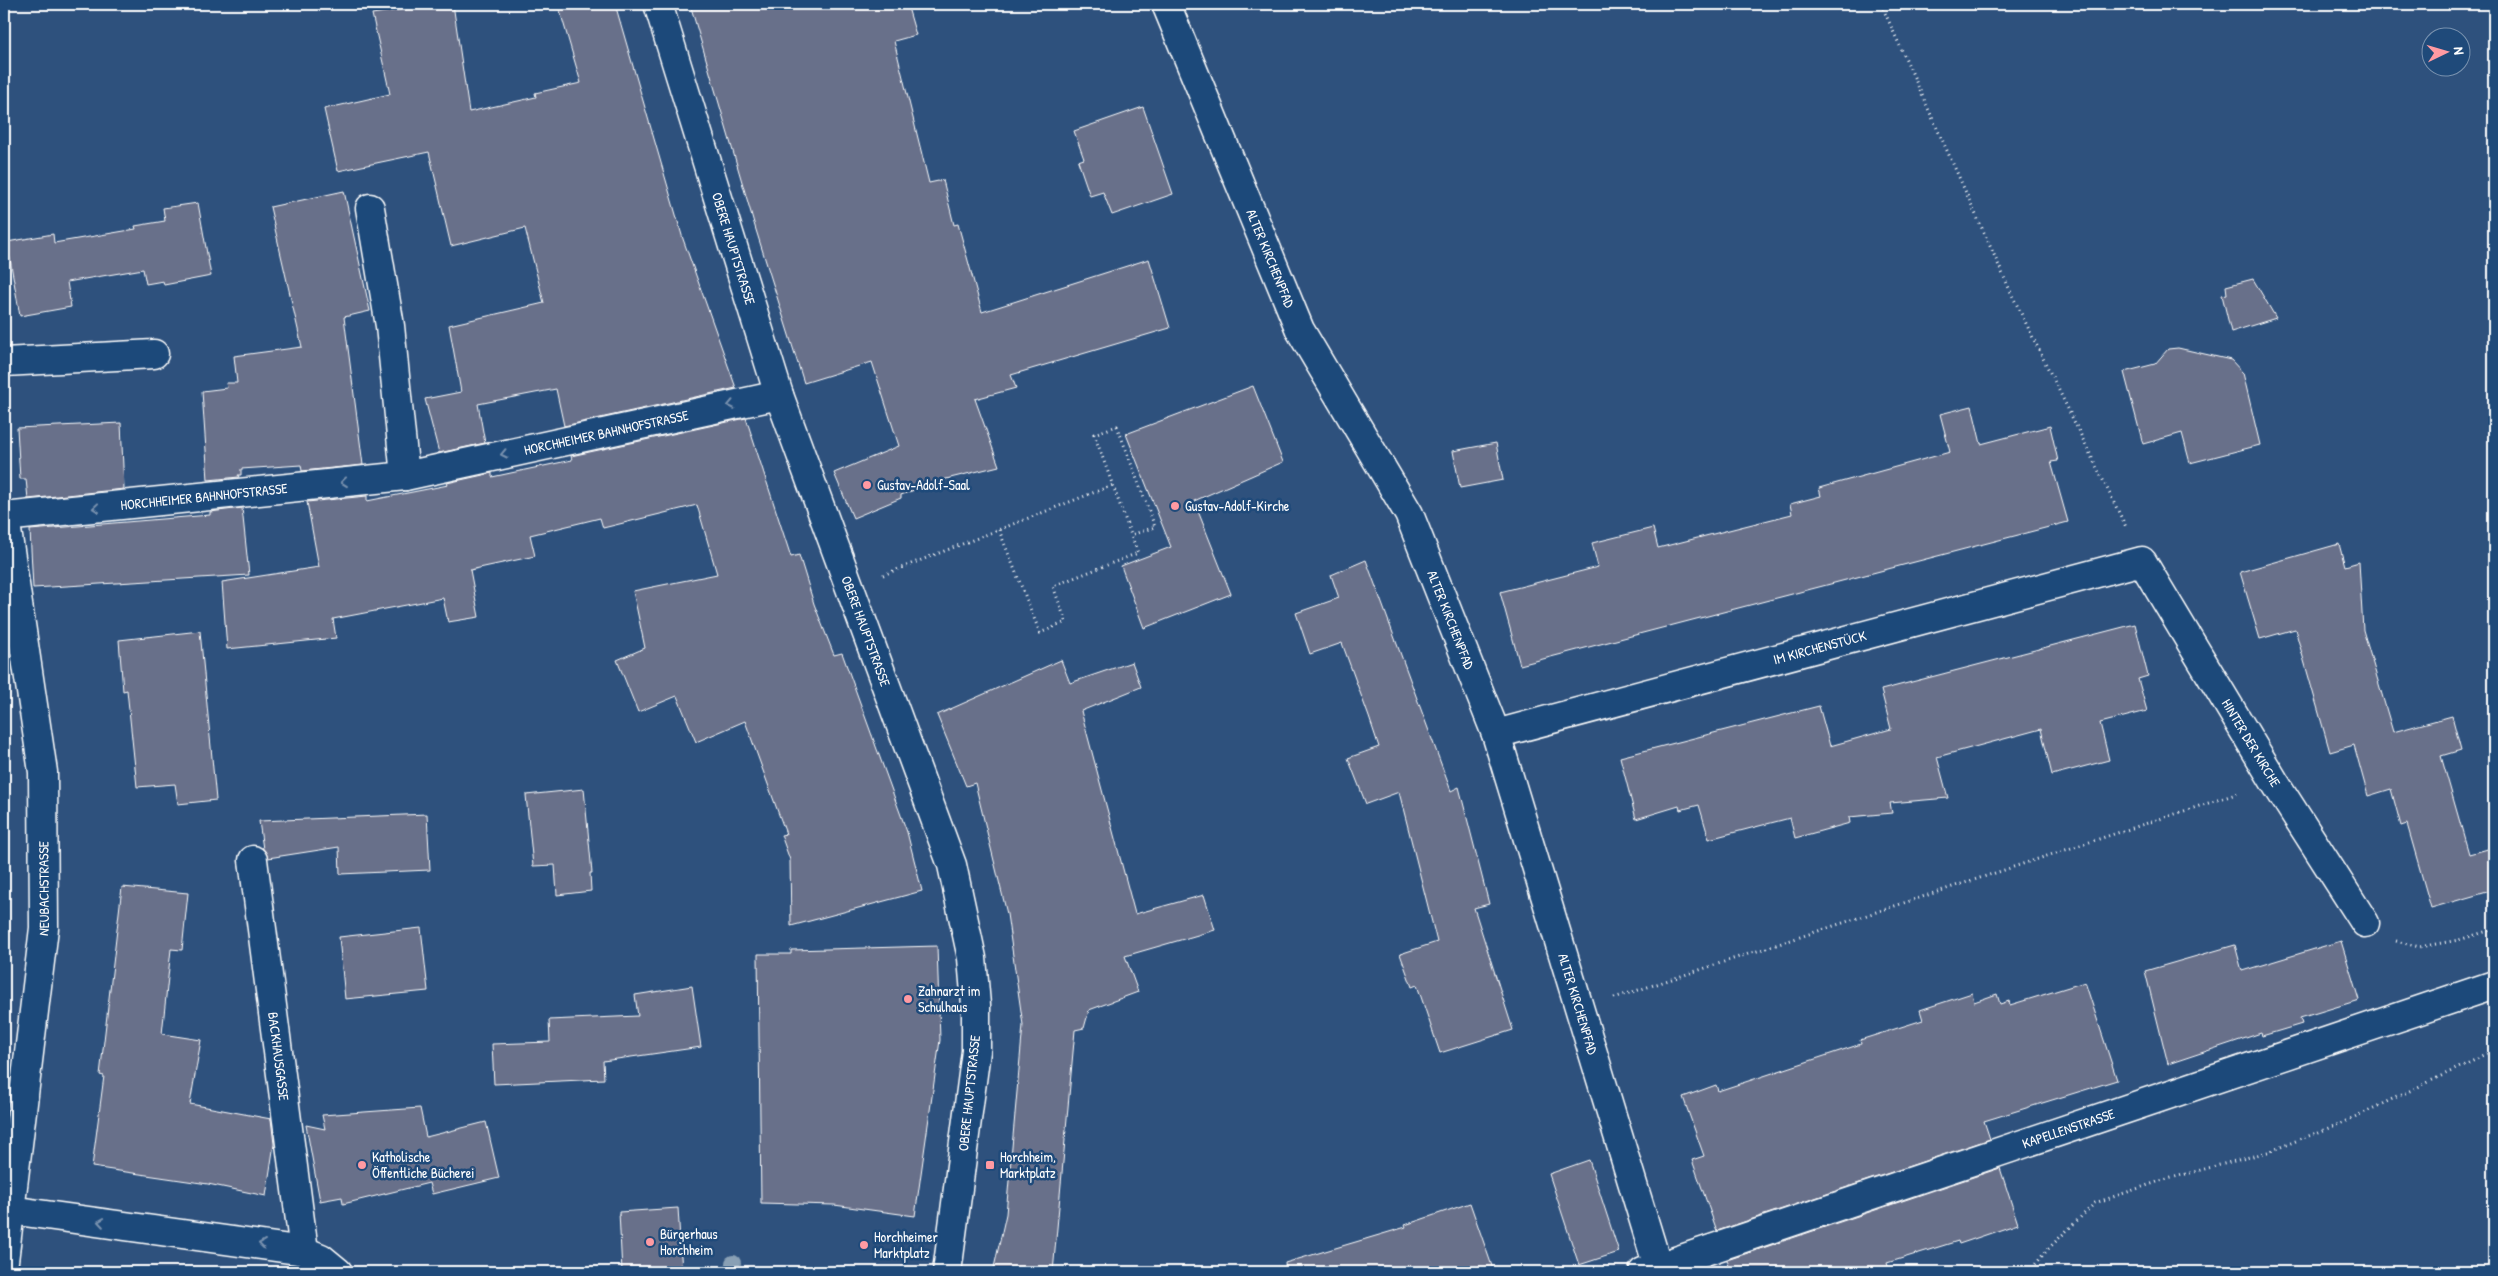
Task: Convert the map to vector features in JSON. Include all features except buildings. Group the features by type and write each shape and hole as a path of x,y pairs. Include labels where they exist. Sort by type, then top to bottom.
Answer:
{"street":[{"name":"OBERE HAUPTSTRASSE","path":"658,4 779,395 952,865 964,913 972,958 976,1051 947,1272"},
{"name":"ALTER KIRCHENPFAD","path":"1166,4 1300,330 1409,514 1496,734 1580,1010 1650,1270"},
{"path":"370,208 390,326 405,476"},
{"path":"4,362 154,354"},
{"name":"HORCHHEIMER BAHNHOFSTRASSE","path":"4,517 405,476 779,395"},
{"name":"NEUBACHSTRASSE","path":"4,517 43,782 44,928 4,1261"},
{"name":"IM KIRCHENSTÜCK","path":"1496,734 2142,561"},
{"name":"HINTER DER KIRCHE","path":"2142,561 2274,781 2366,923"},
{"name":"BACKHAUSGASSE","path":"253,860 304,1250"},
{"name":"KAPELLENSTRASSE","path":"1650,1270 2494,985"},
{"path":"10,1210 304,1250 321,1258 338,1272"}],"path":[{"path":"1881,4 2013,297 2142,561"},
{"path":"999,530 1040,632 1066,622 1053,586 1138,553 1131,535 1094,434 1118,426 1155,527 1131,535"},
{"path":"1136,476 1142,474"},
{"path":"887,573 1113,485"},
{"path":"1580,1010 2274,781"},
{"path":"2366,923 2385,938 2419,948 2459,940 2494,929"},
{"path":"2029,1272 2095,1203 2160,1181 2268,1152 2344,1122 2494,1052"}],"place":[{"name":"Gustav-Adolf-Saal","path":"867,485"},
{"name":"Gustav-Adolf-Kirche","path":"1175,506"},
{"name":"Zahnarzt im Schulhaus","path":"908,999"},
{"name":"Katholische Öffentliche Bücherei","path":"362,1165"},
{"name":"Horchheim, Marktplatz","path":"990,1165"},
{"name":"Bürgerhaus Horchheim","path":"650,1242"},
{"name":"Horchheimer Marktplatz","path":"864,1245"}]}
